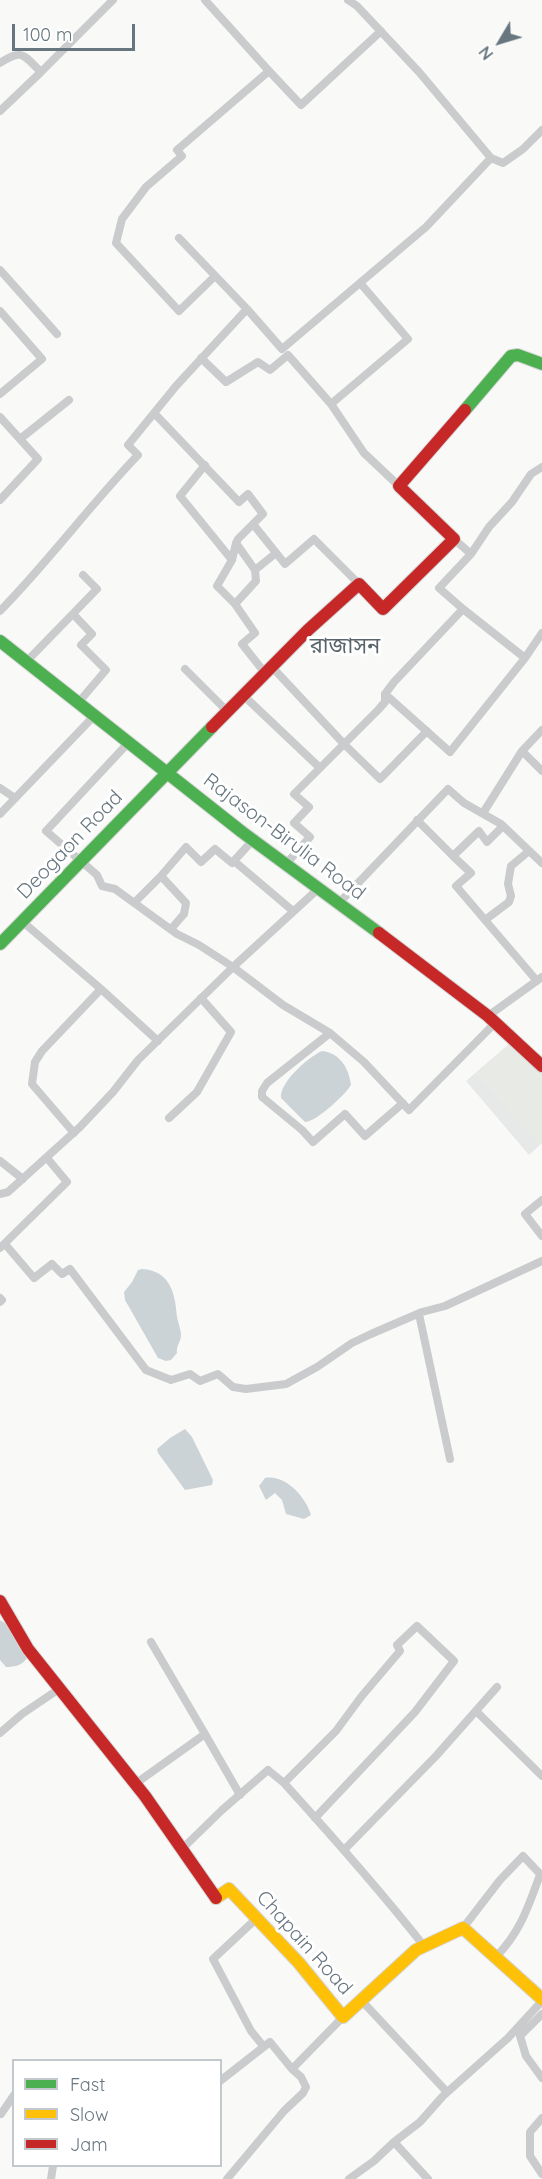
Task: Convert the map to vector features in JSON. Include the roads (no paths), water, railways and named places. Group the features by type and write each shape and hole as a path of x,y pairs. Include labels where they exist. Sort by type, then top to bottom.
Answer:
{"street":[{"path":"0,111 114,0"},
{"path":"205,0 301,105 381,32"},
{"path":"348,0 419,72 491,158 503,163 523,149 542,130"},
{"path":"0,63 14,54 22,55 41,72"},
{"path":"214,277 179,310 116,243 122,219 146,187 182,156 177,150 269,71"},
{"path":"201,358 226,382 258,362 270,370 285,352 426,228 491,158"},
{"path":"179,238 247,309 331,404 364,453 471,554"},
{"path":"0,270 57,334"},
{"path":"331,404 408,339 361,284"},
{"path":"0,611 35,575 109,484 138,455 128,445 176,386 247,309"},
{"path":"0,310 42,359 0,394"},
{"path":"399,486 511,356 518,355 542,364"},
{"path":"20,439 69,400"},
{"path":"155,414 239,502 248,494 263,514 236,543 232,560 217,586 234,604 255,633 242,644 380,779 427,731"},
{"path":"0,417 38,459 0,500"},
{"path":"205,465 180,496 232,560"},
{"path":"525,658 440,588 471,554 531,474 542,467"},
{"path":"253,524 285,564 314,539 383,609 454,539"},
{"path":"234,604 256,580 255,570 236,543"},
{"path":"255,570 276,553"},
{"path":"26,662 97,590 83,575"},
{"name":"Deogaon Road","path":"1,942 268,670 359,584"},
{"path":"286,864 310,837 294,823 309,807 294,794 378,710 385,702 385,694 394,682 463,609"},
{"path":"73,614 92,634 81,645 106,670 78,703"},
{"path":"385,694 450,752 525,658 542,633"},
{"name":"Rajason-Birulia Road","path":"0,641 253,840 437,976 542,1066"},
{"path":"185,669 227,711"},
{"path":"243,695 320,768"},
{"path":"1,812 95,715"},
{"path":"483,813 522,751 542,730"},
{"path":"129,742 46,831 97,875 102,886 115,889 171,929 232,967 283,1005 330,1033 364,1062 409,1110 491,1020 540,979 456,886 471,873 417,820"},
{"path":"522,751 542,771"},
{"path":"0,788 15,798"},
{"path":"339,904 448,789 464,803 503,826 542,863"},
{"path":"453,856 479,831 487,842 503,826"},
{"path":"234,861 253,840"},
{"path":"134,903 186,847 201,862 215,849 232,863 234,861 293,912"},
{"path":"485,920 509,902 511,896 508,884 511,866 529,851"},
{"path":"161,876 186,903 184,914 171,929"},
{"path":"0,1194 8,1192 74,1133 114,1092 138,1060 232,967 318,889"},
{"path":"23,922 158,1041"},
{"path":"74,1133 32,1084 35,1062 48,1044 101,990"},
{"path":"170,1118 197,1092 231,1032 201,998"},
{"path":"330,1033 267,1083 262,1091 262,1097 313,1142 345,1114 365,1136 403,1103"},
{"path":"47,1158 67,1182 2,1246 34,1278 52,1264 62,1274 70,1269 146,1370 171,1380 190,1374 200,1381 219,1374 233,1387 246,1389 286,1384 317,1367 352,1343 419,1314 454,1302 542,1261"},
{"path":"0,1161 23,1179"},
{"path":"542,1200 525,1214 542,1236"},
{"path":"419,1314 450,1459"},
{"name":"Chapain Road","path":"0,1601 28,1649 145,1796 216,1898 229,1889 299,1964 344,2017 416,1950 463,1928"},
{"path":"284,1783 336,1731 361,1696 400,1651 397,1645 417,1626 454,1661 415,1712 315,1818"},
{"path":"151,1642 240,1795"},
{"path":"344,1850 420,1772 497,1687"},
{"path":"0,1733 22,1714 59,1689"},
{"path":"476,1711 542,1776"},
{"path":"135,1784 205,1734"},
{"path":"182,1849 268,1770 284,1783 344,1850 424,1946"},
{"path":"349,2179 374,2162 394,2142 420,2122 476,2064 508,2038 542,2000 463,1928 500,1880 523,1856 541,1876 522,1924 496,1957"},
{"path":"257,1918 213,1959 251,2031 264,2047"},
{"path":"361,2000 418,2058 447,2092"},
{"path":"542,2014 520,2036 526,2056 542,2078"},
{"path":"292,2069 344,2017"},
{"path":"222,2079 270,2042 306,2087 227,2179"},
{"path":"1,2114 12,2098"},
{"path":"542,2118 530,2132 530,2156 542,2174"},
{"path":"394,2142 428,2179"}],"district":[{"name":"রাজাসন","path":"345,646"}]}
